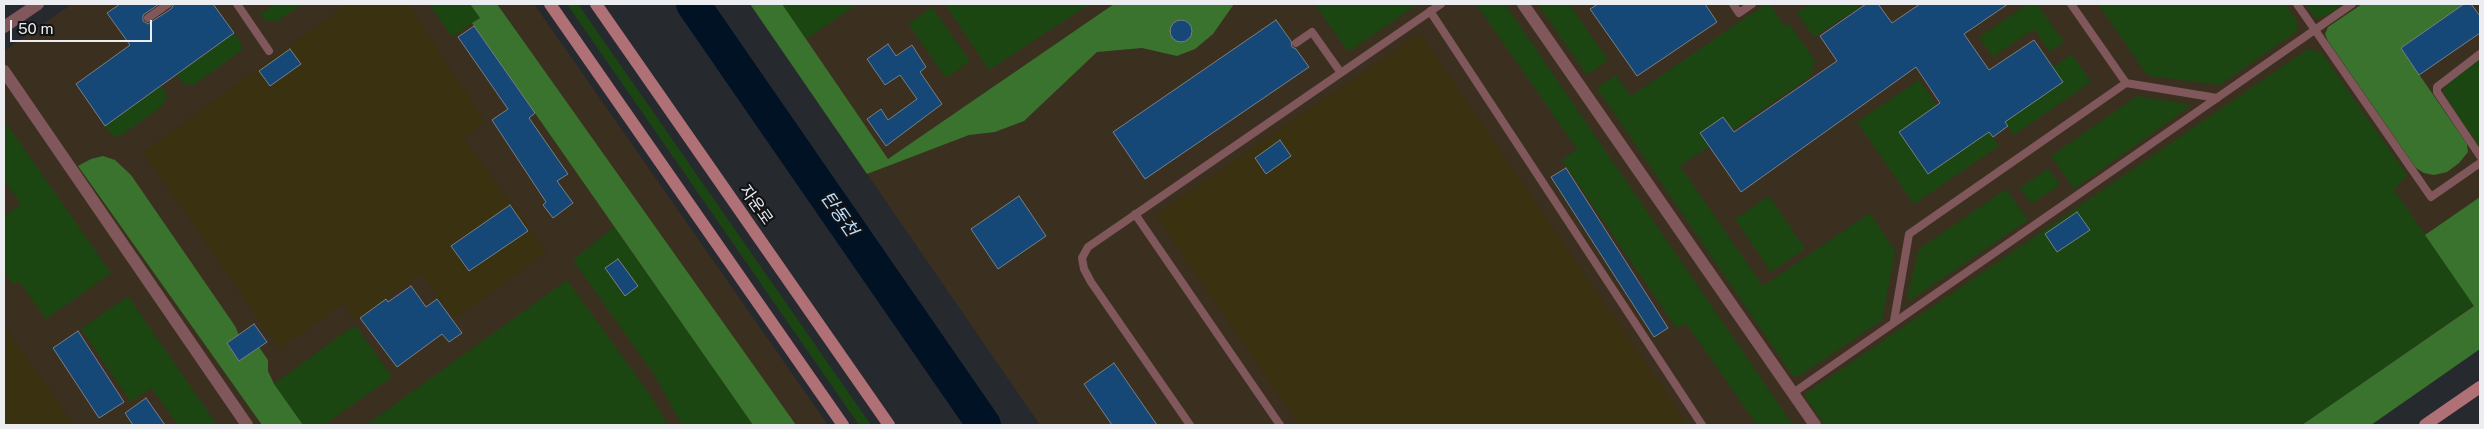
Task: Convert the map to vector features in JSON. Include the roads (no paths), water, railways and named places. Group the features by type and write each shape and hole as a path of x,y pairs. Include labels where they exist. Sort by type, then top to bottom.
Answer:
{"street":[{"path":"4,27 38,4"},
{"path":"550,4 843,425"},
{"name":"자운로","path":"596,4 889,425"},
{"path":"1524,4 1815,425"},
{"path":"4,71 247,425"},
{"path":"2425,425 2480,387"}],"lane":[{"path":"148,18 168,4"},
{"path":"237,4 269,51"},
{"path":"1190,425 1084,268 1082,258 1088,247 1440,4"},
{"path":"1733,4 1739,13 1752,4"},
{"path":"2071,4 2126,83"},
{"path":"2297,4 2431,197 2480,163"},
{"path":"1793,393 2352,4"},
{"path":"1430,11 1702,425"},
{"path":"1296,43 1312,32 1341,72"},
{"path":"2480,54 2437,87 2437,92 2480,156"},
{"path":"1894,321 1909,234 2126,83 2218,98"},
{"path":"1135,214 1280,425"}],"waterway":[{"name":"탄동천","path":"693,4 984,425"}]}
